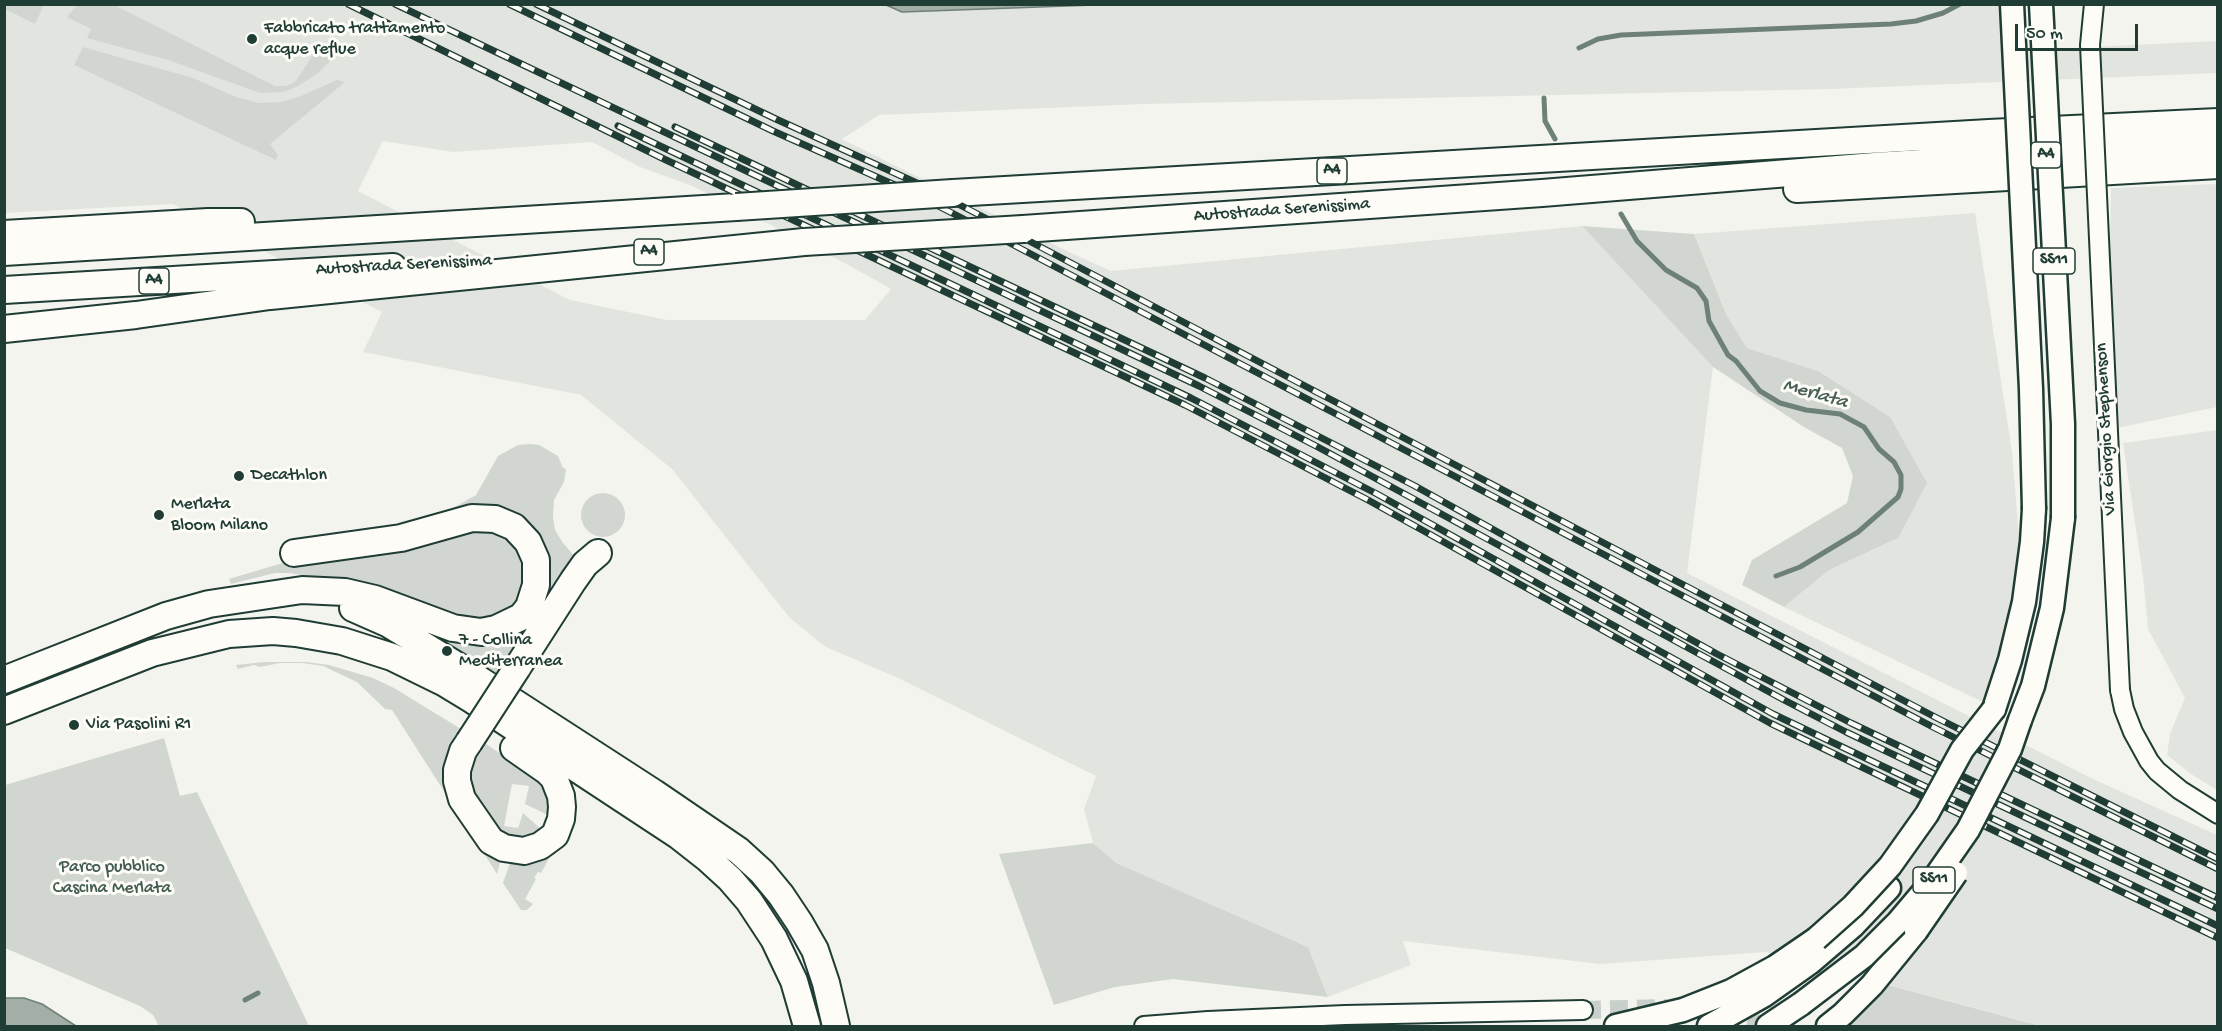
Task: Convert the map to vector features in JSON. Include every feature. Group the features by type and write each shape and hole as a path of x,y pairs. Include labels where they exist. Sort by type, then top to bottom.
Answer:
{"highway":[{"name":"SS11","path":"1709,1026 1764,996 1811,962 1871,908 1911,862 1942,818 1980,743 2010,660 2024,602 2034,509 2031,389 2012,4"},
{"name":"SS11","path":"1768,1026 1864,956 1898,922 1931,883 1968,830 2010,748 2033,686 2052,608 2063,518 2063,423 2041,4"},
{"path":"1989,133 2217,110"},
{"name":"A4","path":"1989,133 2217,122"},
{"name":"Autostrada Serenissima","path":"4,252 954,193 1989,133"},
{"name":"A4","path":"1542,193 1864,167 2217,144"},
{"path":"1542,193 1701,194 2217,165"},
{"name":"Autostrada Serenissima","path":"4,290 304,272 505,266 804,242 1542,193"},
{"name":"A4","path":"4,234 208,222 428,226"},
{"name":"A4","path":"4,324 136,315 505,266"},
{"path":"4,329 136,315"},
{"path":"4,680 166,616 209,604 302,590 345,591 375,599 453,628 481,632 496,629 521,617 529,607 536,585 536,560 528,542 514,527 495,519 472,518 401,538 294,553"},
{"path":"382,654 419,683 547,771 554,778 561,796 561,819 555,835 533,849 514,851 497,845 485,835 462,800 457,781 459,760 469,742 517,668 573,581 585,564 598,553"},
{"path":"255,598 286,597 329,601 362,611 387,623 645,787 739,851 762,872 781,895 815,950 826,983 836,1026"},
{"path":"4,711 152,653 230,634 296,633 342,641 382,654 424,672 471,699 679,836 707,858 749,901 774,939 794,981 807,1026"},
{"path":"1616,1026 1658,1017 1712,999 1775,968 1816,939 1859,900 1890,867 1933,805 1962,750 1994,709"},
{"path":"1835,1020 1872,985 1916,931 1978,838 2008,779 2020,720"}],"street":[{"name":"Via Giorgio Stephenson","path":"2094,4 2090,45 2120,690 2133,732 2149,761 2157,771 2180,790 2217,814"},
{"path":"1144,1026 1345,1015 1583,1010"}],"shaded area":[{"path":"2014,4 2025,50 2217,41 2217,73 1831,89 1144,104 879,115 842,139 1111,271 1582,226 1713,367 1687,573 2091,778 2217,835 2217,1026 2042,1026 1766,952 1600,964 1403,941 1411,965 1328,997 1308,947 1115,863 1093,843 1084,809 1096,776 898,678 824,646 789,617 672,469 581,395 363,352 382,312 173,204 5,213 5,5","holes":["383,141 453,152 592,142 640,167 692,186 736,207 891,289 865,320 667,320 570,300 358,191"]},
{"path":"886,5 1095,5 902,12"},
{"path":"2217,184 2217,407 2117,428 2109,295 2111,188"},
{"path":"1975,213 2012,452 2020,550 2020,596 1985,703 1784,607 1829,570 1898,538 1818,371 1747,348 1726,314 1694,234"},
{"path":"2218,430 2217,790 2191,774 2167,755 2170,734 2185,698 2148,629 2143,576 2123,443"},
{"path":"5,998 24,998 42,1004 76,1026 5,1026"}],"green space":[{"path":"5,4 44,5 35,24 5,9"},
{"path":"77,5 114,5 275,86 287,86 296,81 316,50 322,48 333,58 318,73 298,86 284,92 260,93 168,60 87,38 91,29 67,17"},
{"path":"83,47 193,78 236,97 258,103 281,102 337,80 345,82 270,144 278,155 276,160 74,65"},
{"path":"1582,226 1694,234 1726,314 1747,348 1818,371 1890,417 1927,483 1898,538 1829,570 1784,607 1742,585 1752,560 1847,503 1853,476 1842,448 1804,427 1713,367"},
{"path":"518,445 539,445 558,456 563,468 566,469 564,482 554,500 553,516 555,530 579,561 500,680 414,626 510,634 542,550 444,513 476,495 498,456"},
{"path":"603,493 618,500 625,515 618,530 603,537 588,530 581,515 588,500"},
{"path":"478,527 511,537 528,569 519,602 505,615 470,621 326,578 288,573 275,573 231,584 229,579 286,562"},
{"path":"265,662 306,662 329,665 373,678 394,688 466,732 453,755 502,856 497,874 392,710 385,709 357,682 323,666 280,663 238,669 236,665"},
{"name":"Parco pubblico Cascina Merlata","path":"164,738 180,796 197,792 309,1026 159,1026 153,1015 140,1006 5,948 5,785"},
{"path":"480,740 525,770 543,773 554,818 525,804 529,786 512,784 504,826 518,828 523,813 543,831 537,839 503,840 481,816 465,774"},
{"path":"1093,843 1116,863 1308,947 1328,997 1173,979 1115,987 1054,1005 999,854"},
{"path":"555,847 555,855 552,853 541,873 538,872 525,899 533,904 527,910 521,910 503,883 512,857"},
{"path":"1888,985 2041,1026 1846,1026"}],"waterway":[{"name":"Merlata","path":"1579,48 1598,39 1621,35 1891,24 1916,21 1943,13 1960,4"},
{"name":"Merlata","path":"1544,98 1545,121 1555,139"},
{"name":"Merlata","path":"1621,214 1637,241 1666,270 1697,288 1706,301 1709,321 1728,355 1736,361 1760,391 1780,403 1806,410 1840,414 1864,427 1879,449 1894,462 1901,475 1901,489 1898,497 1858,532 1800,567 1776,576"},
{"path":"245,1000 258,993"}],"tunnel":[{"path":"1583,1010 1667,1008"},
{"path":"1721,1015 1769,1026"}],"railway":[{"path":"348,4 664,159 1185,405 1368,500 1770,723 2218,938"},
{"path":"395,4 1199,386 1316,446 1846,732 2218,909"},
{"path":"509,4 773,131 915,194 1931,726 2218,869"},
{"path":"536,4 778,120 919,184 1935,717 2218,859"},
{"path":"618,126 1191,398 1377,494 1773,714 2218,926"},
{"path":"675,127 1205,378 1415,486 1717,654 1851,723 2218,898"}],"place":[{"name":"Fabbricato trattamento acque reflue","path":"252,39"},
{"name":"Decathlon","path":"239,476"},
{"name":"Merlata Bloom Milano","path":"159,515"},
{"name":"7 - Collina Mediterranea","path":"447,651"},
{"name":"Via Pasolini R1","path":"74,725"}]}
